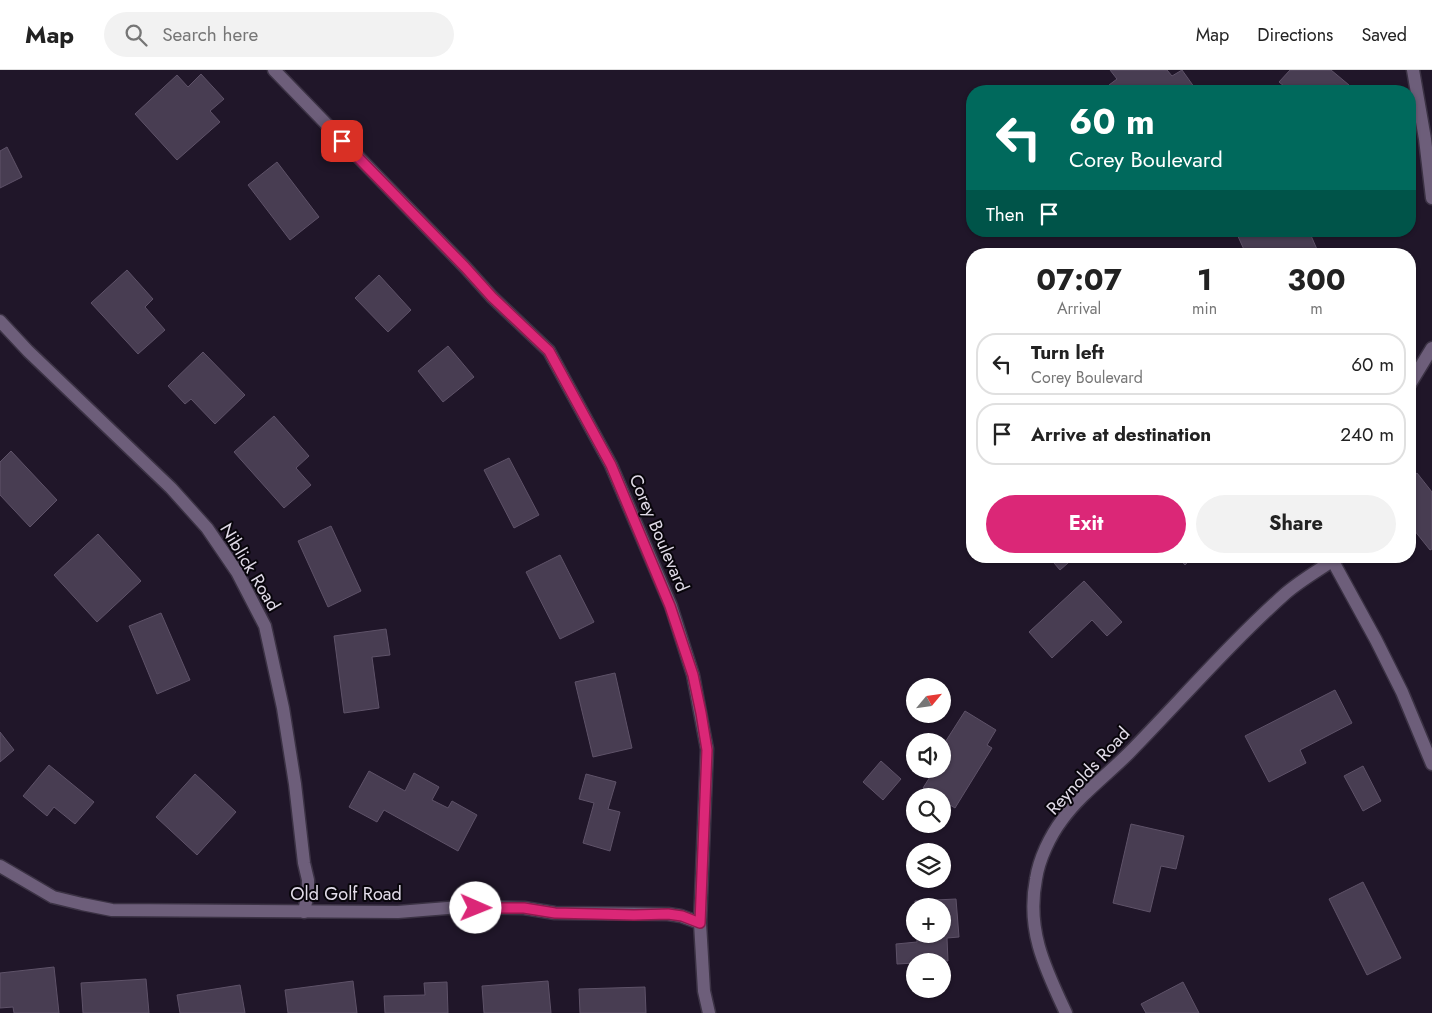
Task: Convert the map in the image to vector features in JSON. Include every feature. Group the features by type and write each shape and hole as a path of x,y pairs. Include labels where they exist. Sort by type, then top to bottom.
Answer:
{"street":[{"name":"Corey Boulevard","path":"274,70 492,297 549,351 611,465 670,606 693,675 701,713 707,750 700,923 704,992 709,1013"},
{"path":"1413,70 1416,85"},
{"path":"1416,87 1425,139 1432,198"},
{"name":"Niblick Road","path":"0,321 28,351 171,488 207,528 237,572 265,626 283,708 295,784 304,863 308,880 304,912"},
{"path":"1416,374 1432,348"},
{"name":"Reynolds Road","path":"1066,1013 1036,941 1032,910 1036,877 1046,847 1061,820 1287,592 1325,563"},
{"path":"1335,563 1402,692 1432,764"},
{"name":"Old Golf Road","path":"0,866 52,896 112,910 304,912 334,910 398,912 460,908 524,908 555,913 668,914 682,916 700,923"}],"building":[{"path":"1110,70 1167,70 1172,76 1182,70 1193,85 1109,85 1117,79"},
{"path":"1290,70 1331,70 1349,85 1283,85 1279,82"},
{"path":"201,74 224,99 210,111 220,122 177,160 135,114 177,75 188,87"},
{"path":"7,147 22,177 0,188 0,151"},
{"path":"277,162 319,217 290,240 248,185"},
{"path":"1238,237 1312,237 1316,248 1243,248"},
{"path":"127,270 153,299 145,307 165,330 138,354 91,303"},
{"path":"379,275 411,310 388,332 355,298"},
{"path":"448,346 474,377 443,402 418,371"},
{"path":"203,352 245,395 215,424 191,399 185,404 168,386"},
{"path":"274,416 309,456 296,468 311,485 284,508 234,452"},
{"path":"11,451 57,500 30,527 0,495 0,462"},
{"path":"509,458 539,515 514,528 484,470"},
{"path":"1416,474 1432,492 1432,549 1430,550 1416,532"},
{"path":"331,526 361,591 328,607 298,541"},
{"path":"98,534 141,581 97,622 54,575"},
{"path":"560,555 594,622 560,639 526,572"},
{"path":"1054,563 1068,563 1060,570"},
{"path":"1084,581 1122,622 1107,636 1092,620 1052,658 1029,632"},
{"path":"161,613 190,680 157,694 129,626"},
{"path":"386,629 390,655 372,657 379,708 344,713 334,636"},
{"path":"615,673 632,748 593,757 575,682"},
{"path":"1335,690 1352,723 1300,750 1306,763 1269,782 1245,736"},
{"path":"965,711 996,730 987,745 992,748 955,808 951,806 951,788 923,788 929,778 951,778 951,733"},
{"path":"0,732 14,750 0,762"},
{"path":"881,761 901,779 883,800 863,782"},
{"path":"49,765 94,802 75,824 54,807 47,816 23,796"},
{"path":"1363,766 1381,801 1363,811 1344,776"},
{"path":"369,771 405,791 414,773 439,787 432,800 448,808 452,801 477,815 458,851 384,810 377,822 349,807"},
{"path":"195,774 236,812 197,855 156,817"},
{"path":"586,774 616,782 608,809 620,812 610,851 583,843 594,803 579,799"},
{"path":"1131,824 1184,836 1176,869 1161,866 1150,912 1113,903"},
{"path":"1363,882 1401,958 1367,975 1329,899"},
{"path":"951,899 956,899 959,937 951,938"},
{"path":"947,943 948,953 906,953 906,964 897,964 896,944"},
{"path":"54,967 59,1013 14,1013 13,1007 0,1008 0,973"},
{"path":"146,979 149,1013 83,1013 81,983"},
{"path":"353,981 357,1013 288,1013 285,990"},
{"path":"548,981 551,1013 484,1013 482,986"},
{"path":"447,982 448,1013 385,1013 384,996 425,995 424,983"},
{"path":"1183,982 1199,1013 1146,1013 1141,1004"},
{"path":"240,985 245,1013 180,1013 177,995"},
{"path":"645,987 646,1013 580,1013 579,989"}],"route":[{"path":"342,141 492,297 549,351 611,465 670,606 693,675 701,713 707,750 700,923 682,916 668,914 555,913 524,908 476,908"}]}
